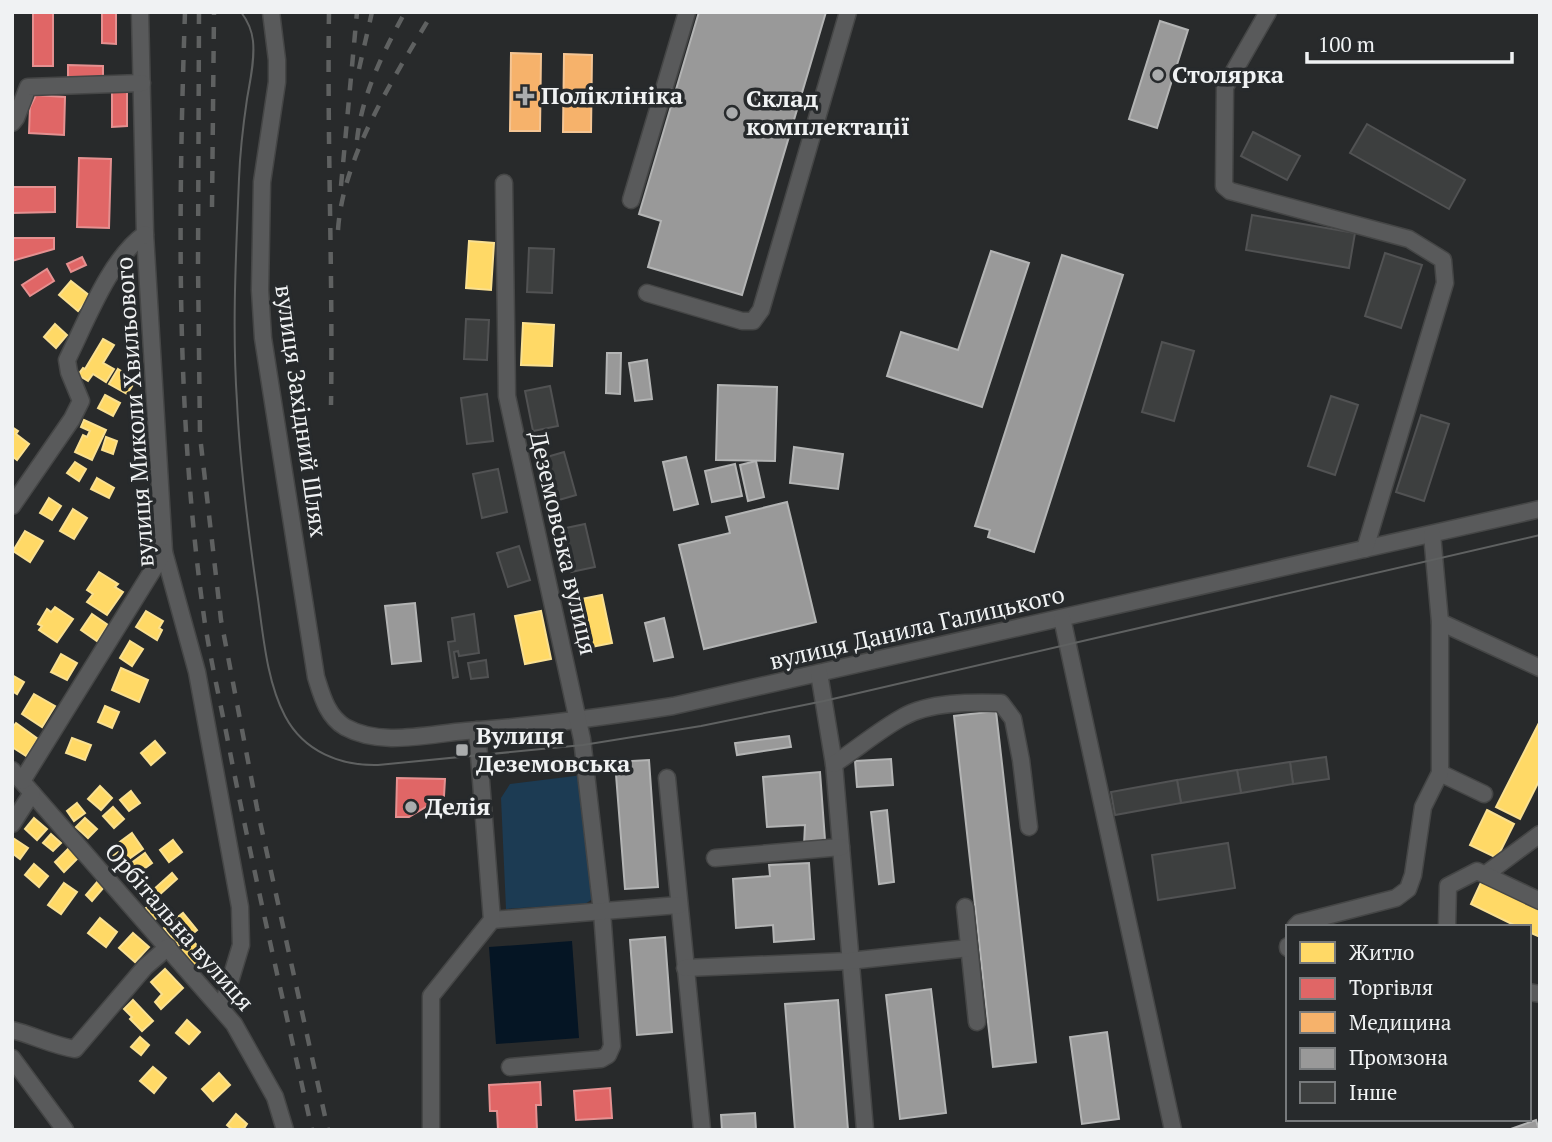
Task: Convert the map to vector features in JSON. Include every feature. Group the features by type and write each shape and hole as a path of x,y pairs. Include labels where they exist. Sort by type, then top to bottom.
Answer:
{"street":[{"name":"вулиця Миколи Хвильового","path":"140,12 145,234 164,552 197,672 240,907 241,945 222,1008"},
{"name":"вулиця Західний Шлях","path":"271,12 277,60 262,182 262,314 269,385 320,689"},
{"path":"631,200 687,12"},
{"path":"648,293 741,321 753,321 761,310 848,12"},
{"path":"1268,12 1225,87 1224,186 1230,191 1409,239 1443,260 1445,284 1365,549"},
{"path":"12,123 28,87 142,83"},
{"name":"Деземовська вулиця","path":"504,183 507,396 579,720 602,912 612,1046 608,1055 601,1059 510,1067"},
{"path":"12,506 72,419 81,401 67,360 114,267 132,243 145,234"},
{"name":"вулиця Данила Галицького","path":"320,689 332,716 345,727 364,734 397,738 579,720 673,706 1540,509"},
{"path":"1297,925 1395,898 1408,889 1413,874 1423,807 1440,773 1440,622 1432,534"},
{"path":"12,824 22,781 164,552"},
{"path":"1062,618 1173,1130"},
{"path":"1440,622 1540,668"},
{"path":"819,673 834,764 864,1130"},
{"path":"834,764 904,716 930,708 979,702 1000,703 1013,719 1029,827"},
{"path":"431,1130 431,996 492,920 477,730"},
{"path":"1440,773 1484,794"},
{"path":"667,778 702,1130"},
{"name":"Орбітальна вулиця","path":"22,781 222,1008 234,1024 275,1097 285,1130"},
{"path":"1486,874 1540,834"},
{"path":"715,858 841,848"},
{"path":"1447,925 1448,886 1477,871 1540,901"},
{"path":"492,920 679,905"},
{"path":"965,907 977,1022"},
{"path":"12,1030 75,1049 145,967 168,947"},
{"path":"685,968 849,961 969,948"},
{"path":"12,1058 65,1130"}],"shaded area":[{"path":"583,775 594,898 585,904 506,909 501,798 510,784"},
{"path":"572,941 579,1038 496,1044 489,947"}],"building: Житло":[{"path":"469,241 494,243 491,290 466,288"},
{"path":"71,281 90,296 78,311 59,295"},
{"path":"523,323 554,325 552,366 521,365"},
{"path":"55,324 67,335 56,348 44,337"},
{"path":"103,339 114,345 103,363 114,369 106,382 93,374 88,381 78,375 85,369"},
{"path":"118,369 136,380 127,394 109,384"},
{"path":"105,395 120,403 113,416 98,408"},
{"path":"84,420 106,430 92,460 75,452 83,435 87,437 90,431 81,427"},
{"path":"12,427 18,431 16,434 29,444 17,460 12,456"},
{"path":"106,437 117,441 113,454 102,450"},
{"path":"75,462 86,469 79,481 67,473"},
{"path":"97,478 114,488 109,498 91,489"},
{"path":"49,498 61,506 52,520 40,513"},
{"path":"73,509 87,518 74,539 60,531"},
{"path":"25,531 43,541 30,562 13,551"},
{"path":"99,572 118,584 115,587 123,592 107,615 87,602 93,594 87,590"},
{"path":"602,595 612,643 586,648 576,600"},
{"path":"55,607 73,619 57,642 39,630 42,626 38,624 47,609 51,612"},
{"path":"146,611 163,621 157,640 136,627"},
{"path":"541,611 551,659 525,664 515,616"},
{"path":"92,614 108,625 97,641 81,630"},
{"path":"130,641 143,649 132,666 120,658"},
{"path":"61,654 77,663 67,680 51,672"},
{"path":"121,668 148,680 139,702 112,690"},
{"path":"12,675 24,682 17,694 12,691"},
{"path":"34,694 55,706 42,727 22,714"},
{"path":"105,706 119,712 112,728 98,722"},
{"path":"1540,721 1540,779 1520,819 1496,807"},
{"path":"16,723 38,739 26,756 12,747 12,728"},
{"path":"72,738 91,745 85,760 66,753"},
{"path":"155,741 165,753 151,765 141,753"},
{"path":"100,786 112,798 101,810 88,799"},
{"path":"131,791 140,803 129,811 120,800"},
{"path":"77,803 85,813 74,821 67,811"},
{"path":"113,807 124,819 114,828 103,816"},
{"path":"1487,810 1514,824 1497,858 1470,845"},
{"path":"34,818 47,829 37,840 25,829"},
{"path":"85,818 97,829 88,838 76,827"},
{"path":"132,833 143,849 119,866 113,856 121,850 117,844"},
{"path":"51,834 61,843 53,851 43,843"},
{"path":"13,838 28,848 20,859 12,853"},
{"path":"173,840 182,852 169,862 160,850"},
{"path":"70,847 79,857 64,872 55,862"},
{"path":"145,853 152,863 137,874 130,864"},
{"path":"34,864 48,876 39,887 25,875"},
{"path":"172,873 177,879 158,896 153,890"},
{"path":"1484,876 1540,903 1540,937 1531,933 1531,925 1514,925 1471,904"},
{"path":"98,881 104,887 92,901 86,895"},
{"path":"64,883 77,892 61,914 48,905"},
{"path":"159,898 167,910 154,920 146,908"},
{"path":"183,913 197,930 178,946 164,928"},
{"path":"100,918 117,932 106,947 88,933"},
{"path":"133,933 149,947 135,962 119,948"},
{"path":"193,941 206,956 194,966 181,951"},
{"path":"165,969 183,988 161,1009 155,1002 162,994 151,982"},
{"path":"133,1000 153,1021 142,1031 124,1009"},
{"path":"187,1020 200,1032 189,1044 176,1033"},
{"path":"140,1037 149,1045 141,1055 131,1047"},
{"path":"153,1067 166,1078 154,1093 140,1081"},
{"path":"219,1073 230,1085 213,1101 202,1089"},
{"path":"236,1114 247,1124 243,1130 233,1130 227,1125"}],"building: Торгівля":[{"path":"33,12 53,12 53,66 33,66"},
{"path":"102,12 116,12 116,44 102,43"},
{"path":"68,65 103,66 103,77 68,77"},
{"path":"127,89 127,126 112,127 112,90"},
{"path":"36,95 65,97 64,135 29,133 30,107"},
{"path":"79,158 111,159 109,228 77,227"},
{"path":"12,187 55,187 55,212 12,213"},
{"path":"12,238 54,238 54,249 12,261"},
{"path":"82,257 86,265 71,272 67,264"},
{"path":"47,269 54,281 30,296 22,285"},
{"name":"Делія","path":"397,778 445,779 444,796 409,817 396,817"},
{"path":"540,1082 541,1105 536,1105 537,1130 498,1130 497,1111 490,1111 489,1085"},
{"path":"610,1088 612,1118 576,1120 574,1091"}],"building: Медицина":[{"name":"Поліклініка","path":"511,53 541,54 540,131 510,131"},
{"name":"Поліклініка","path":"564,54 592,55 591,132 563,132"},
{"name":"Поліклініка","path":"541,92 564,92 563,101 541,101"}],"building: Промзона":[{"name":"Склад комплектації","path":"699,12 826,12 742,295 648,267 661,221 639,214"},
{"name":"Столярка","path":"1160,21 1188,30 1157,128 1129,119"},
{"path":"991,251 1029,263 982,407 887,376 901,332 958,350"},
{"path":"1062,255 1123,275 1034,552 988,537 990,530 975,526"},
{"path":"607,353 621,353 620,394 606,393"},
{"path":"647,360 652,399 635,401 629,363"},
{"path":"718,385 777,387 775,461 716,460"},
{"path":"794,447 843,454 838,489 790,483"},
{"path":"686,457 698,504 674,510 663,462"},
{"path":"756,461 764,497 748,501 740,465"},
{"path":"735,464 742,496 712,502 705,471"},
{"path":"787,502 816,622 704,649 679,545 730,533 726,517"},
{"path":"415,603 421,661 392,664 385,606"},
{"path":"664,618 673,657 654,661 645,623"},
{"path":"996,711 1036,1062 993,1067 954,716"},
{"path":"789,736 791,747 737,755 735,743"},
{"path":"891,759 893,785 857,787 855,761"},
{"path":"649,760 658,887 625,889 615,762"},
{"path":"820,772 825,840 817,841 818,844 804,845 805,825 767,827 763,777"},
{"path":"887,810 894,882 879,884 871,812"},
{"path":"809,863 814,939 774,942 773,925 736,928 733,879 770,876 769,865"},
{"path":"665,937 672,1032 637,1035 630,940"},
{"path":"931,989 946,1113 900,1119 886,995"},
{"path":"838,1000 848,1130 795,1130 785,1004"},
{"path":"1107,1032 1119,1119 1082,1124 1070,1037"},
{"path":"755,1113 756,1130 722,1130 721,1115"},
{"path":"1536,1120 1539,1130 1508,1130"}],"building: Інше":[{"path":"1367,124 1465,180 1449,209 1350,153"},
{"path":"1253,132 1300,156 1287,180 1241,156"},
{"path":"1252,215 1355,233 1349,268 1246,250"},
{"path":"529,248 554,249 552,293 527,292"},
{"path":"1385,253 1422,265 1401,328 1365,316"},
{"path":"466,319 489,320 487,360 464,359"},
{"path":"1162,342 1194,351 1174,421 1142,412"},
{"path":"550,386 558,426 533,431 525,391"},
{"path":"487,394 493,441 467,444 461,398"},
{"path":"1331,396 1358,405 1335,475 1308,466"},
{"path":"1421,415 1449,424 1424,501 1396,492"},
{"path":"564,452 576,495 552,502 540,459"},
{"path":"498,469 507,512 482,518 473,474"},
{"path":"585,524 595,567 571,572 561,529"},
{"path":"519,546 530,580 508,587 497,553"},
{"path":"474,614 479,653 459,656 458,651 454,652 458,677 453,678 448,642 455,641 452,618"},
{"path":"486,660 488,677 471,679 468,663"},
{"path":"1326,757 1329,779 1293,784 1290,762"},
{"path":"1290,762 1293,784 1241,793 1237,770"},
{"path":"1237,770 1241,793 1181,803 1177,780"},
{"path":"1177,780 1181,803 1115,815 1111,792"},
{"path":"1228,843 1235,888 1158,900 1152,855"}],"tram line":[{"path":"241,12 252,37 253,63 240,159 235,346 240,450 263,639 273,687 285,716 302,739 313,748 337,759 378,765 583,745 701,726 824,701 1540,535"}],"railway":[{"path":"185,12 181,166 182,319 184,395 196,548 214,672 312,1130"},
{"path":"199,12 200,436 221,620 257,808 328,1130"},
{"path":"212,207 214,12"},
{"path":"329,12 331,405"},
{"path":"341,186 357,12"},
{"path":"359,69 372,12"},
{"path":"357,140 369,90 381,58 405,12"},
{"path":"338,230 342,202 360,145 388,89 433,12"}],"place":[{"name":"Столярка","path":"1158,75"},
{"name":"Поліклініка","path":"525,96"},
{"name":"Склад комплектації","path":"732,113"},
{"name":"Вулиця Деземовська","path":"462,750"},
{"name":"Делія","path":"411,807"}]}
